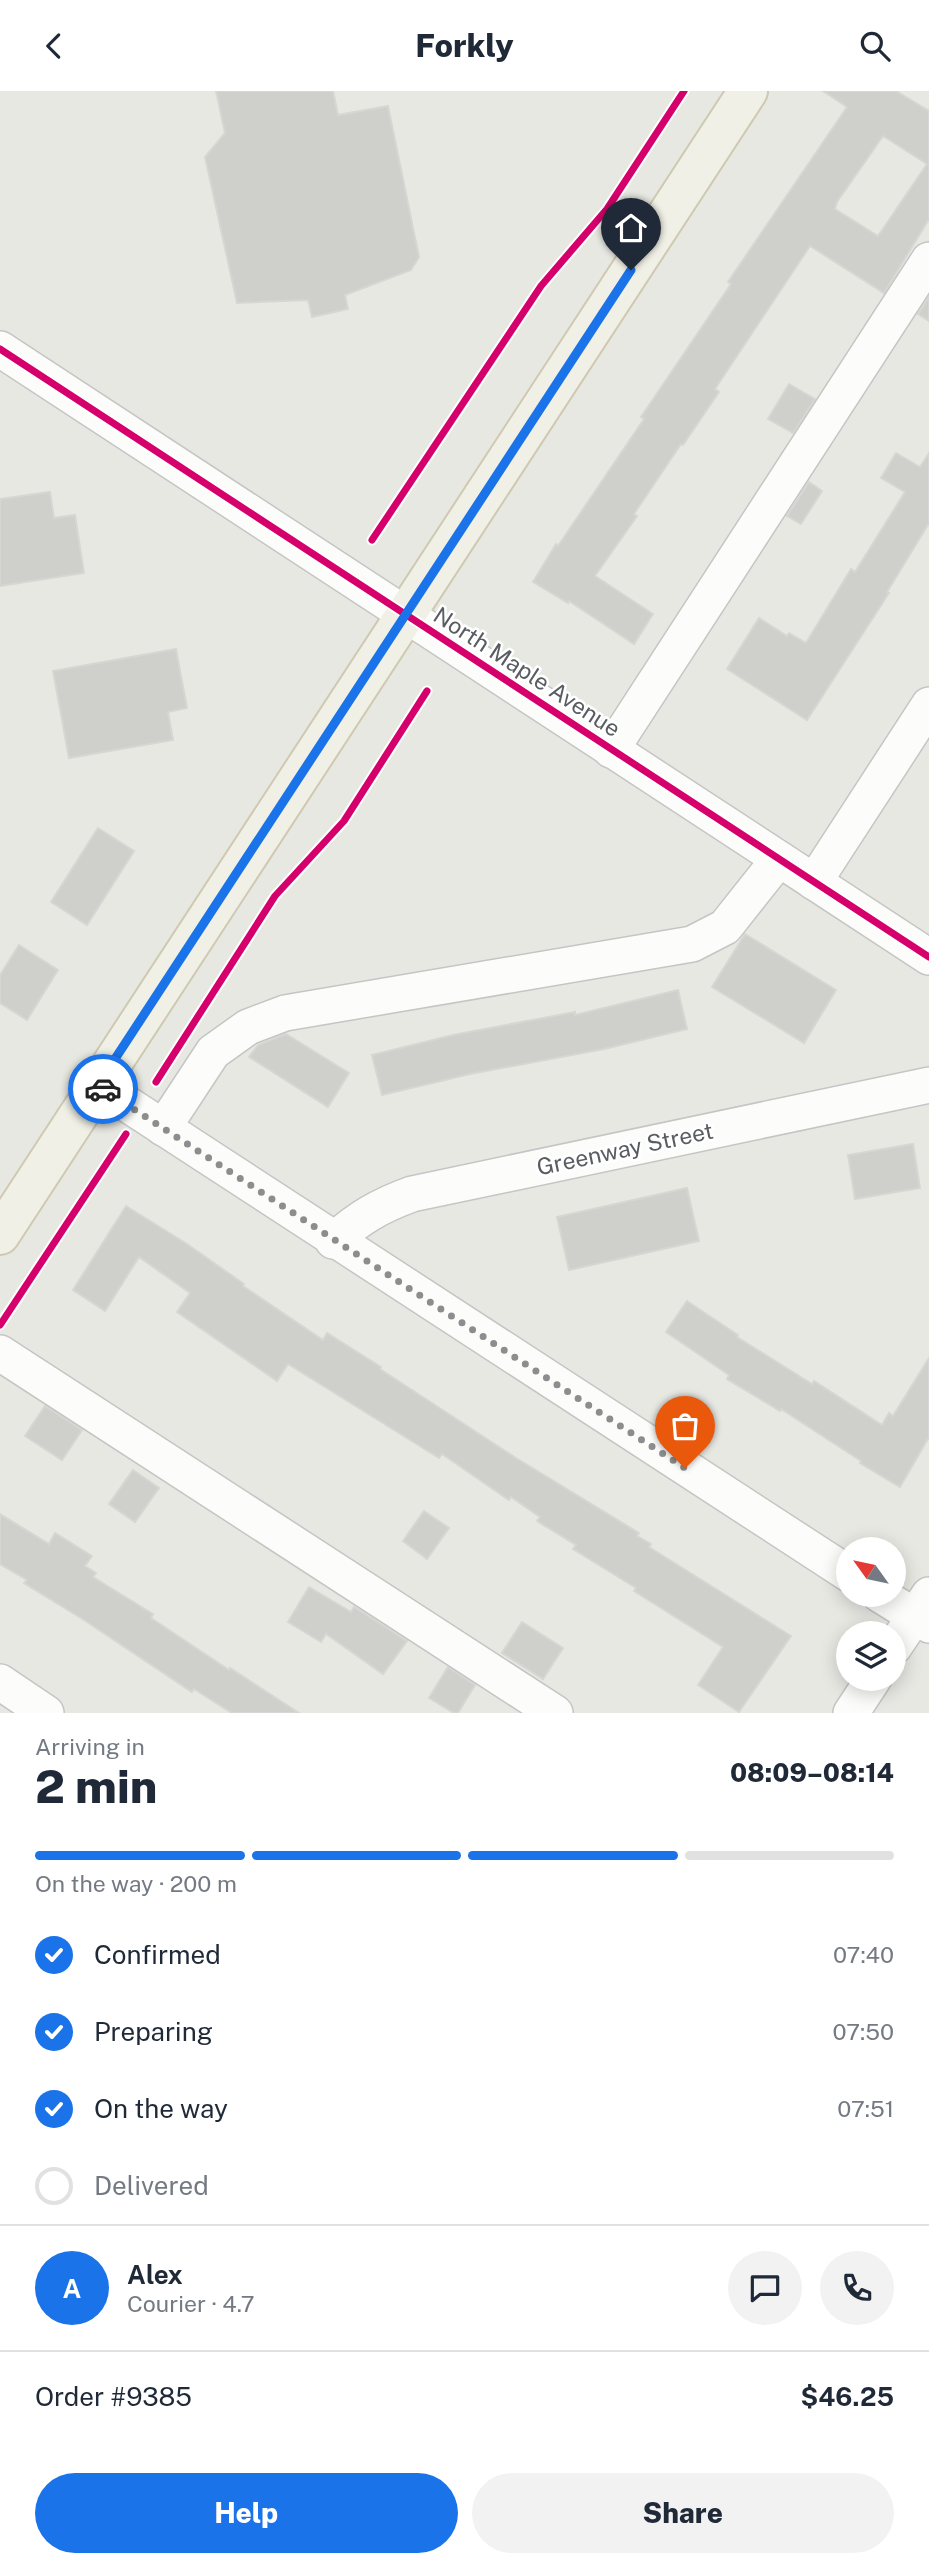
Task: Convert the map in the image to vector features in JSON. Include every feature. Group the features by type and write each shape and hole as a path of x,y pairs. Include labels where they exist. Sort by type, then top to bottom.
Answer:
{"main road":[{"path":"0,1235 748,91"}],"street":[{"path":"611,750 929,260"},
{"name":"North Maple Avenue","path":"0,349 929,957"},
{"path":"814,882 929,705"},
{"path":"163,1128 213,1052 248,1027 285,1013 692,944 725,927 779,859"},
{"name":"Greenway Street","path":"333,1241 358,1219 382,1205 412,1194 929,1085"},
{"path":"98,1086 836,1566"},
{"path":"0,1353 555,1713"},
{"path":"906,1605 924,1612 906,1633"},
{"path":"0,1682 46,1713"},
{"path":"851,1713 865,1691"}],"building":[{"path":"216,91 333,91 338,115 388,106 419,257 411,270 345,295 348,309 312,317 308,300 237,303 205,157 225,133"},
{"path":"823,91 896,91 929,111 929,219 884,293 810,246 715,389 719,392 683,445 681,444 634,514 637,516 595,576 653,614 634,644 569,601 568,603 533,582 556,544 558,546 644,419 641,417 731,284 728,282 847,107","holes":["883,136 927,164 878,236 835,209 837,202"]},
{"path":"929,297 929,321 918,314"},
{"path":"789,384 815,399 793,433 768,419"},
{"path":"896,453 920,467 929,453 929,523 887,592 889,593 807,720 727,669 759,618 787,636 789,633 806,643 851,569 855,572 905,492 881,478"},
{"path":"809,482 822,491 801,524 787,516"},
{"path":"50,492 54,518 75,515 84,573 0,586 0,499"},
{"path":"176,649 187,708 168,712 173,740 69,758 53,671"},
{"path":"98,828 134,851 87,925 51,902"},
{"path":"745,934 836,990 804,1043 712,987"},
{"path":"19,945 58,970 27,1020 0,1003 0,975"},
{"path":"678,990 687,1029 382,1095 372,1055 453,1035 575,1012 575,1015"},
{"path":"286,1034 349,1073 328,1107 249,1057 258,1045"},
{"path":"913,1144 920,1188 855,1199 848,1155"},
{"path":"687,1188 699,1241 569,1270 557,1217"},
{"path":"126,1206 187,1244 323,1340 327,1333 381,1367 380,1369 516,1458 639,1533 637,1536 651,1544 649,1547 791,1636 739,1712 698,1685 723,1647 634,1591 636,1588 573,1549 576,1545 537,1521 540,1517 511,1497 509,1500 442,1454 439,1458 288,1364 277,1381 177,1312 190,1293 139,1257 105,1311 73,1290"},
{"path":"687,1301 738,1335 737,1337 812,1384 814,1381 882,1425 889,1413 893,1416 929,1358 929,1437 900,1487 781,1409 780,1411 727,1379 729,1375 666,1332"},
{"path":"45,1406 82,1430 62,1460 25,1436"},
{"path":"133,1470 159,1488 135,1522 109,1504"},
{"path":"424,1511 449,1528 427,1559 403,1541"},
{"path":"0,1514 49,1544 55,1533 92,1556 85,1566 96,1573 93,1577 153,1614 151,1618 229,1670 230,1668 299,1713 232,1713 194,1689 192,1692 24,1583 27,1580 0,1564"},
{"path":"309,1587 351,1612 354,1607 407,1641 383,1674 326,1634 321,1642 288,1622"},
{"path":"522,1622 563,1648 543,1679 502,1653"},
{"path":"448,1667 475,1685 458,1713 429,1698"}],"cycle path":[{"path":"372,540 541,286 607,209 684,91"},
{"path":"0,349 929,957"},
{"path":"156,1082 275,896 344,821 427,691"},
{"path":"0,1325 126,1134"}],"way so far":[{"path":"103,1089 685,1468"}],"route":[{"path":"103,1089 98,1086 111,1065 631,270"}]}
